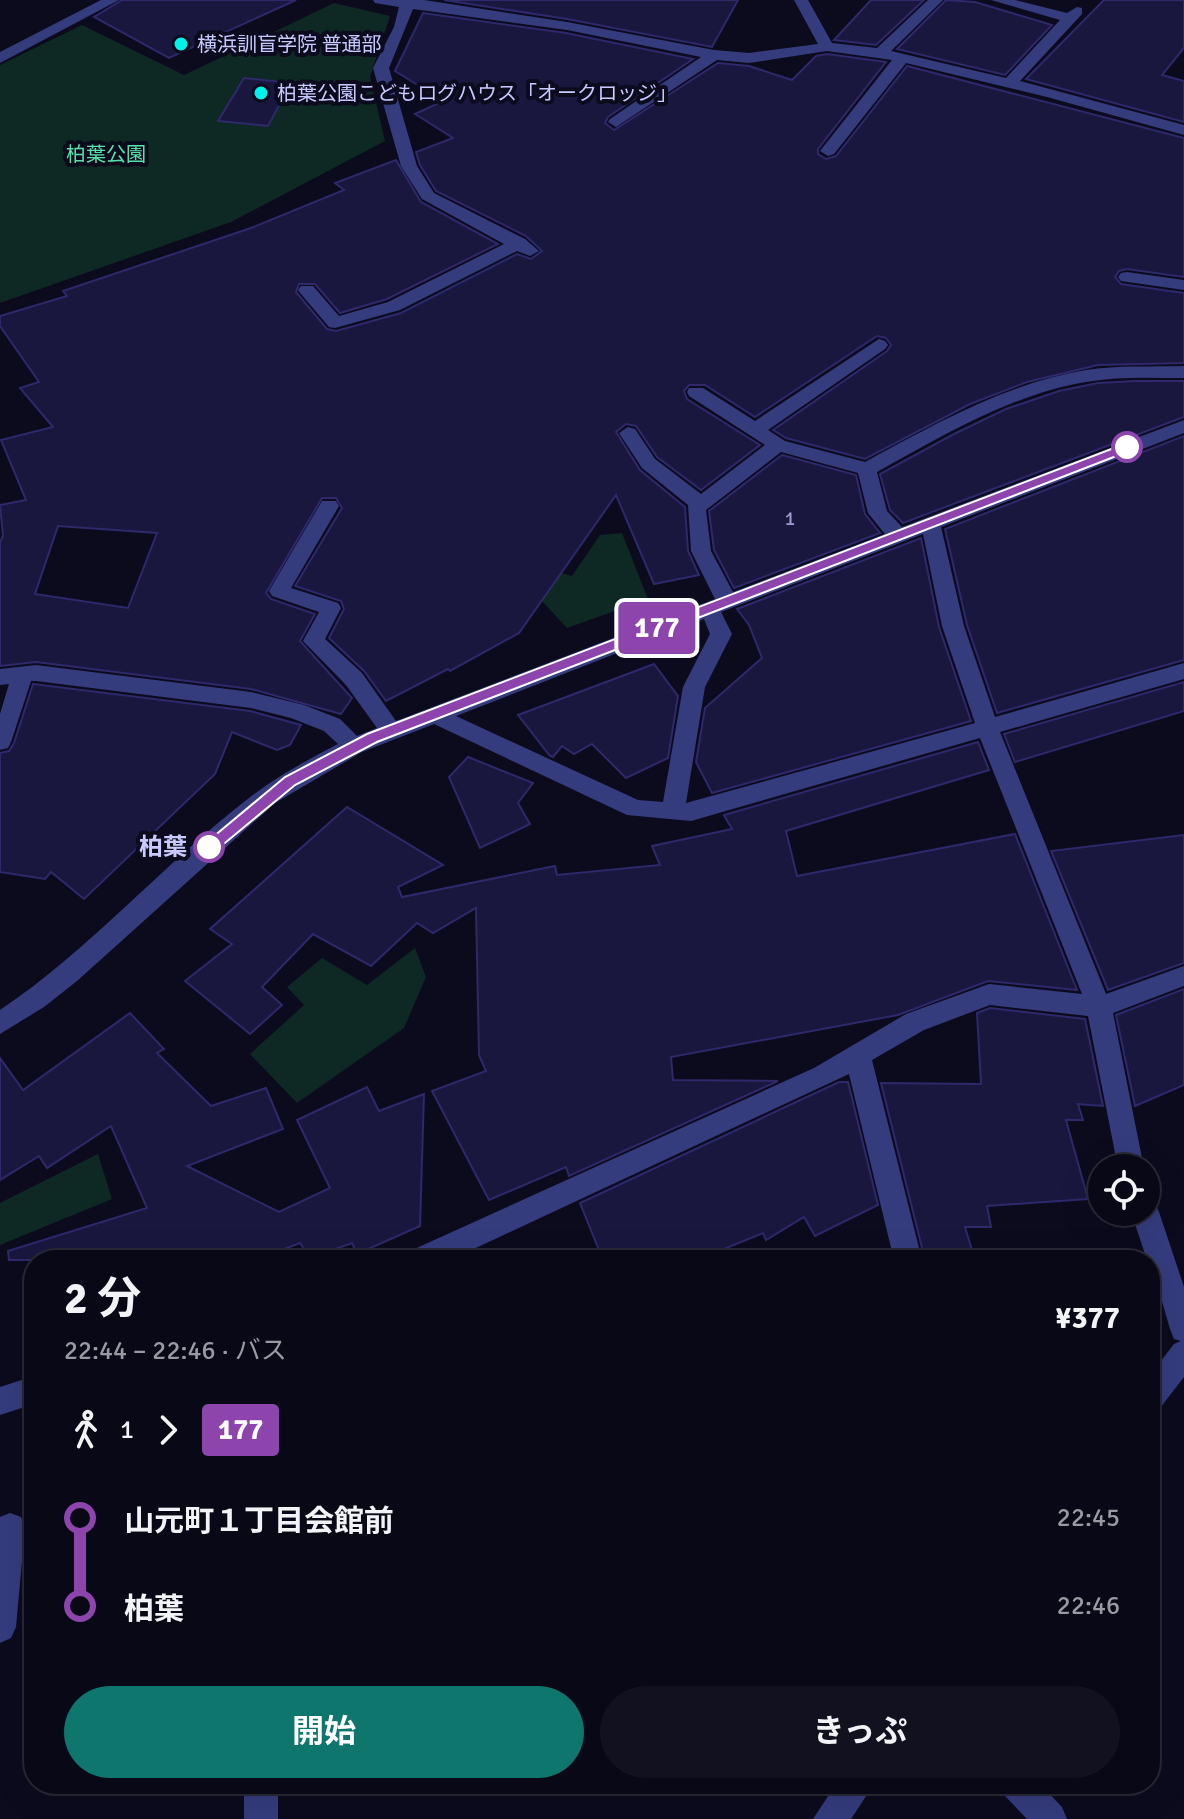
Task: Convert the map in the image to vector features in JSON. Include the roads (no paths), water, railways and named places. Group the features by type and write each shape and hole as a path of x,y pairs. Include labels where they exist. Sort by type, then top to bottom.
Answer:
{"street":[{"path":"0,58 112,0"},
{"path":"380,0 567,26 714,55 749,58 827,47 880,53 1051,93 1184,130"},
{"path":"801,0 827,47"},
{"path":"880,53 936,0"},
{"path":"998,0 1073,15 1009,84"},
{"path":"307,290 335,323 394,306 524,247 428,196 409,166 381,68 412,3"},
{"path":"616,122 714,55"},
{"path":"828,151 902,58"},
{"path":"1127,277 1184,285"},
{"path":"755,430 879,345"},
{"path":"696,392 778,445 867,469 912,444 988,409 1076,378 1184,372"},
{"path":"0,1023 63,978 255,807 290,781 354,746 1184,426"},
{"path":"628,433 632,444 647,460 700,504"},
{"path":"673,811 694,687 721,634 718,604 701,551 696,508 778,445"},
{"path":"867,469 878,513 897,535"},
{"path":"329,506 279,591 331,608 314,641 354,679 390,730"},
{"path":"930,523 953,626 988,729 1099,1007 1128,1154"},
{"path":"432,714 635,809 691,812 1184,671"},
{"path":"0,742 17,698 11,675 251,700 296,711 332,725 354,746"},
{"path":"442,1250 809,1083 915,1022 989,994 1099,1007 1184,976"},
{"path":"858,1056 906,1250"},
{"path":"1150,1226 1158,1250"},
{"path":"1160,1257 1184,1329"},
{"path":"1160,1385 1184,1354"},
{"path":"0,1627 10,1528"},
{"path":"261,1794 261,1819"},
{"path":"830,1819 849,1794"},
{"path":"1026,1794 1050,1819"}],"place":[{"name":"横浜訓盲学院 普通部","path":"181,44"},
{"name":"柏葉公園こどもログハウス「オークロッジ」","path":"261,93"},
{"name":"柏葉","path":"209,847"}],"park label":[{"name":"柏葉公園","path":"106,154"}]}
